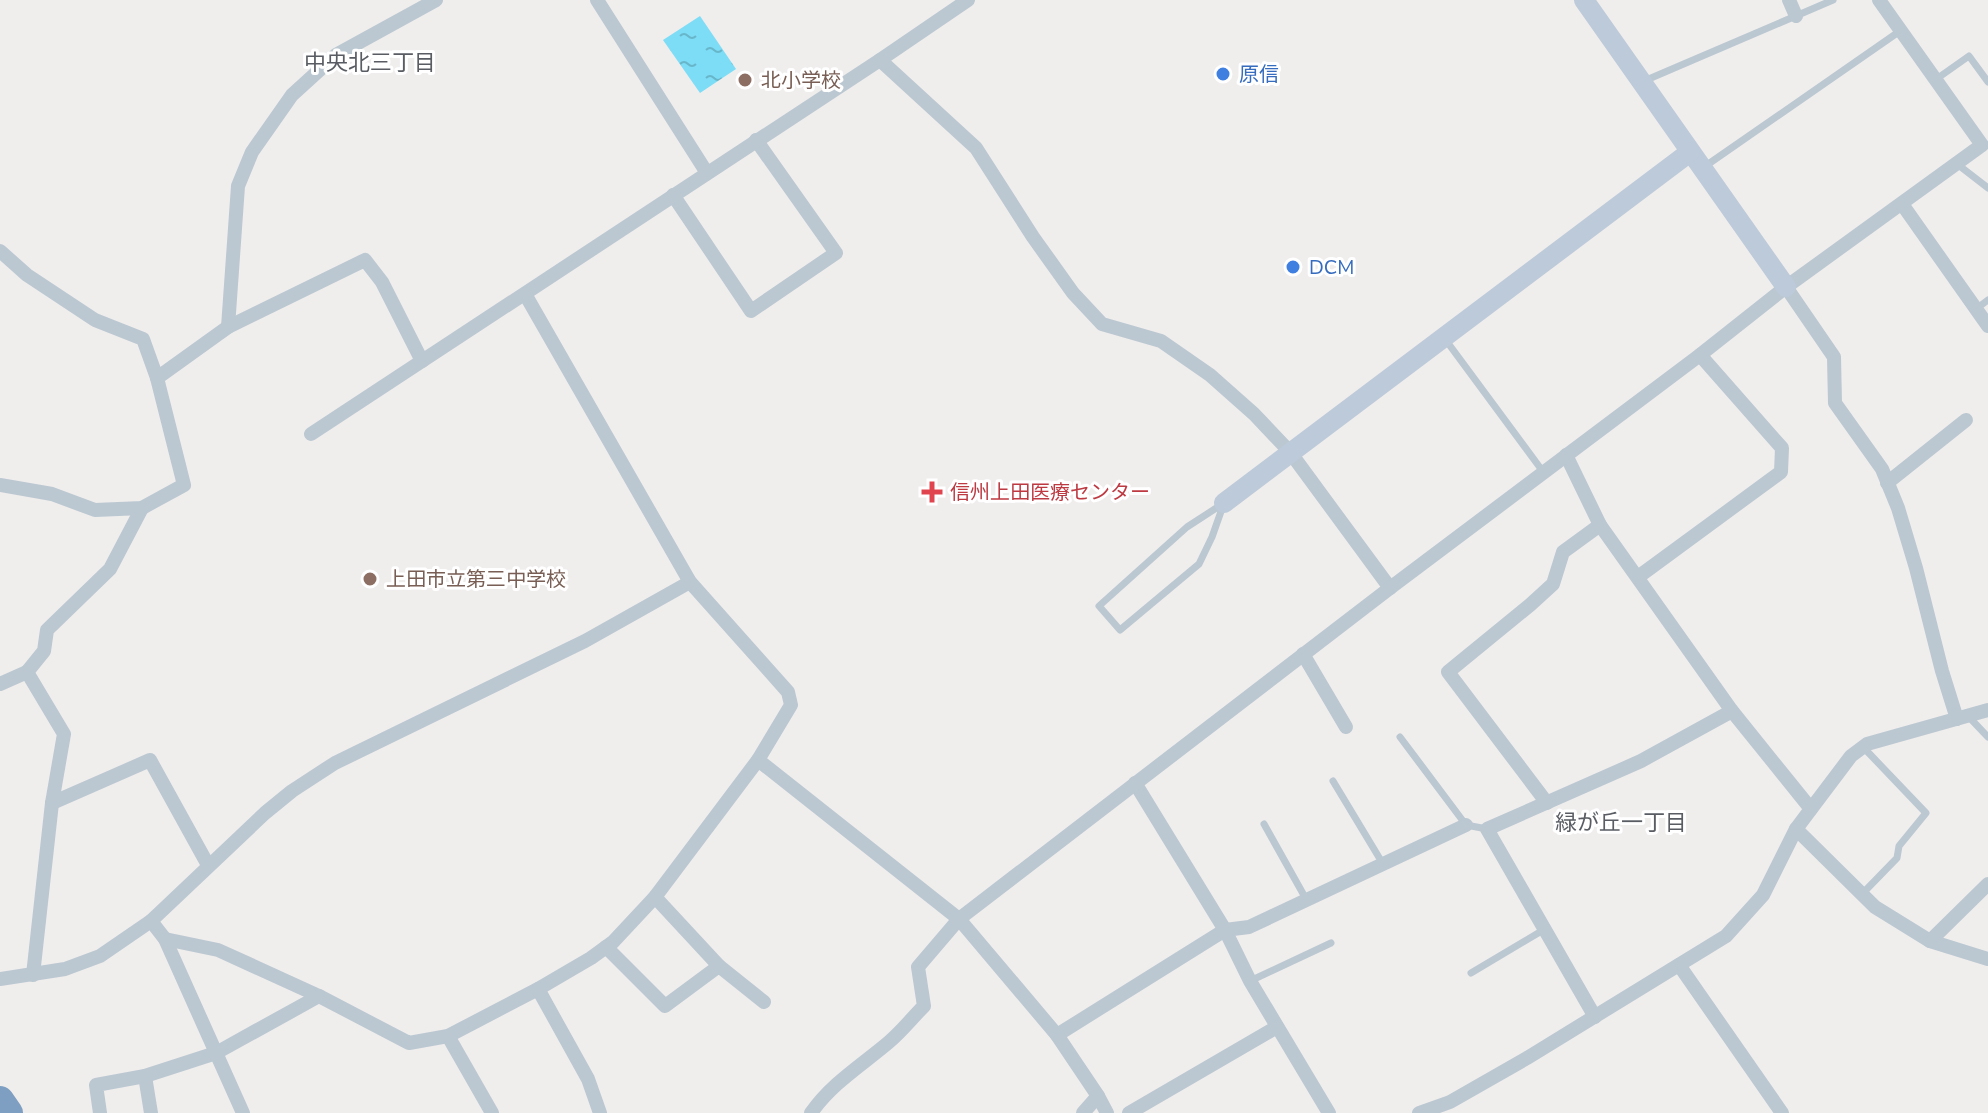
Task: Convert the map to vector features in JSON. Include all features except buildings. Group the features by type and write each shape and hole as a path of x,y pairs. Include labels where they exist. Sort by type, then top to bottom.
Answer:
{"highway":[{"path":"0,1100 9,1113"}],"street":[{"path":"228,327 238,186 252,152 292,95 336,55 436,0"},
{"path":"597,0 707,173"},
{"path":"311,434 968,0"},
{"path":"1584,0 1834,357 1835,403 1882,469 1898,508 1942,671 1962,718"},
{"path":"1789,0 1796,16"},
{"path":"811,1113 823,1096 890,1041 924,1006 918,967 959,919 1786,287 1982,145 1879,0"},
{"path":"880,60 976,148 1073,293 1102,324 1161,341 1210,375 1254,414 1290,452 1390,588"},
{"path":"673,195 751,311 836,253 756,140"},
{"path":"1224,503 1444,337 1696,160"},
{"path":"1902,204 1982,304 1988,326"},
{"path":"0,251 27,275 95,320 143,339 157,378 184,485 142,508 95,510 52,494 0,485"},
{"path":"157,378 228,327 365,260 382,282 422,361"},
{"path":"165,939 218,950 319,996 409,1043 448,1036 538,989 613,942 655,897 758,760 791,705 788,692 690,582 525,294"},
{"path":"1638,577 1781,472 1782,448 1700,355"},
{"path":"1887,483 1966,420"},
{"path":"1566,455 1600,525 1732,711 1811,809"},
{"path":"0,684 27,672 44,651 47,630 110,569 142,508"},
{"path":"1547,803 1448,672 1553,584 1563,552 1600,525"},
{"path":"0,979 65,969 100,956 151,921 208,865 292,791 335,763 585,641 690,582"},
{"path":"1303,654 1346,727"},
{"path":"27,672 64,734 52,803 33,975"},
{"path":"1419,1113 1450,1102 1726,936 1763,895 1796,829 1851,756 1867,744 1988,710"},
{"path":"1595,1017 1487,829 1641,761 1732,711"},
{"path":"52,803 150,760 208,865"},
{"path":"758,760 959,919 1057,1035 1107,1113"},
{"path":"1135,783 1225,930 1250,981 1329,1113"},
{"path":"1057,1035 1225,930 1249,927 1466,825"},
{"path":"1796,829 1875,907 1930,941 1988,959"},
{"path":"1930,941 1988,884"},
{"path":"655,897 719,966 764,1002"},
{"path":"151,921 165,939 243,1113"},
{"path":"606,947 665,1006 719,966"},
{"path":"1679,965 1782,1113"},
{"path":"538,989 588,1079 600,1113"},
{"path":"100,1113 96,1085 145,1076 216,1053 319,996"},
{"path":"1129,1113 1277,1027"},
{"path":"448,1036 492,1113"},
{"path":"145,1076 151,1113"},
{"path":"1083,1113 1098,1096"}],"lane":[{"path":"1642,82 1833,0"},
{"path":"1696,160 1900,31"},
{"path":"1935,80 1969,56 1988,82"},
{"path":"1957,164 1988,188"},
{"path":"1444,337 1544,473"},
{"path":"1224,503 1199,564 1120,630 1099,606 1187,527 1224,503"},
{"path":"1962,718 1988,737"},
{"path":"1400,737 1466,825 1487,829"},
{"path":"1861,895 1897,858 1899,846 1926,813 1863,747"},
{"path":"1333,781 1383,864"},
{"path":"1264,824 1307,900"},
{"path":"1471,973 1545,929"},
{"path":"1250,981 1331,943"}],"water":[{"path":"700,16 736,69 700,93 663,40"}],"place":[{"name":"原信","path":"1223,74"},
{"name":"北小学校","path":"745,80"},
{"name":"DCM","path":"1293,267"},
{"name":"信州上田医療センター","path":"932,492"},
{"name":"上田市立第三中学校","path":"370,579"}],"district":[{"name":"中央北三丁目","path":"370,63"},
{"name":"緑が丘一丁目","path":"1621,823"}]}
